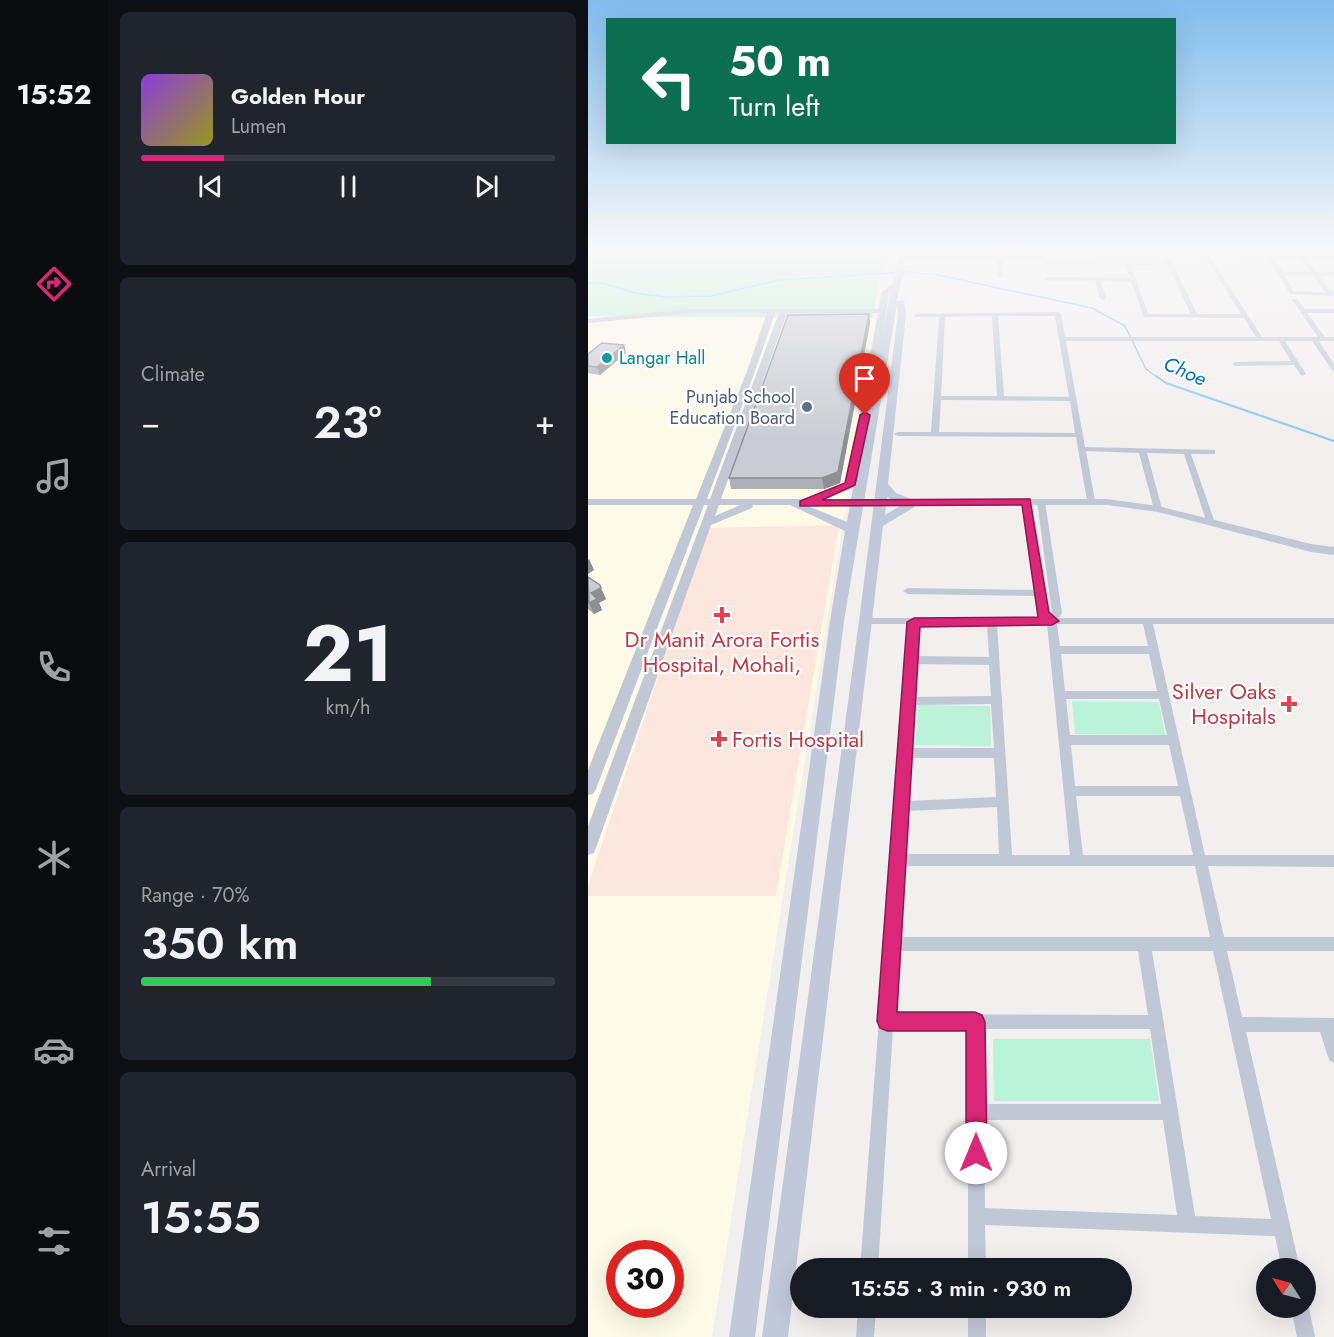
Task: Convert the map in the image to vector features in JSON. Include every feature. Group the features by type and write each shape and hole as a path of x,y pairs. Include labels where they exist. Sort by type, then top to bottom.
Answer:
{"main road":[{"path":"741,1334 835,633 852,529 855,490 890,315"},
{"path":"775,1337 866,621 902,315"},
{"path":"798,503 855,490"},
{"path":"881,494 889,494 911,503"},
{"path":"798,503 852,529"},
{"path":"878,524 911,503"}],"street":[{"path":"588,321 646,315"},
{"path":"588,326 739,315"},
{"path":"588,789 771,315"},
{"path":"588,848 783,315"},
{"path":"855,490 881,315"},
{"path":"935,434 942,315"},
{"path":"995,315 1001,399"},
{"path":"1059,315 1091,501"},
{"path":"1146,315 1245,316 1260,339"},
{"path":"1306,315 1323,339"},
{"path":"765,332 778,332"},
{"path":"1064,339 1334,339"},
{"path":"1281,339 1303,374"},
{"path":"1314,339 1334,369"},
{"path":"1235,364 1296,363"},
{"path":"751,371 763,370"},
{"path":"937,398 1074,399"},
{"path":"733,416 746,417"},
{"path":"898,434 1080,435"},
{"path":"1083,449 1212,452"},
{"path":"1142,451 1158,509"},
{"path":"1185,451 1210,520"},
{"path":"722,483 752,503"},
{"path":"588,502 798,503 855,490 881,494 911,503 1091,501 1158,509 1210,520 1311,548 1334,551"},
{"path":"1027,502 1043,614 1052,621"},
{"path":"1041,502 1057,613 1052,621 1077,860"},
{"path":"707,524 752,503"},
{"path":"908,591 1040,592"},
{"path":"866,621 1334,621"},
{"path":"1147,621 1289,1258"},
{"path":"871,1258 914,622"},
{"path":"992,622 1006,860"},
{"path":"1055,650 1154,650"},
{"path":"911,660 994,662"},
{"path":"1060,695 1164,695"},
{"path":"909,700 997,700"},
{"path":"1065,740 1174,740"},
{"path":"905,753 999,753"},
{"path":"1070,791 1185,791"},
{"path":"902,806 1002,802"},
{"path":"898,860 1334,861"},
{"path":"892,944 1334,944"},
{"path":"1144,944 1187,1223"},
{"path":"887,1021 1156,1022"},
{"path":"975,1022 977,1258"},
{"path":"1237,1024 1330,1025 1334,1055"},
{"path":"976,1112 1170,1112"},
{"path":"976,1216 1282,1228"},
{"path":"865,1337 866,1318"},
{"path":"977,1318 977,1337"},
{"path":"1302,1318 1306,1337"}],"shaded area":[{"path":"588,317 876,319 712,1337 588,1337"},
{"name":"Fortis Hospital","path":"839,525 776,896 588,896 588,885 708,528"}],"green space":[{"path":"588,315 873,315 872,318"},
{"path":"1072,701 1159,702 1165,735 1075,734"},
{"path":"918,705 990,706 991,746 915,745"},
{"path":"993,1039 1150,1039 1159,1101 994,1101"}],"building":[{"name":"Punjab School Education Board","path":"788,315 869,315 838,472 822,478 729,478"},
{"path":"602,343 624,345 597,367 588,366 588,354"},
{"path":"588,577 601,588 591,593 597,599 589,603"}],"waterway":[{"name":"Choe","path":"1106,315 1125,326 1146,369 1158,378"},
{"name":"Choe","path":"1156,376 1166,383 1334,441"}],"place":[{"name":"Langar Hall","path":"607,358"},
{"name":"Punjab School Education Board","path":"807,407"},
{"name":"Dr Manit Arora Fortis Hospital, Mohali,","path":"722,615"},
{"name":"Silver Oaks Hospitals","path":"1289,704"},
{"name":"Fortis Hospital","path":"719,739"}],"route":[{"path":"865,415 850,485 804,503 1027,502 1043,614 1052,621 914,622 887,1021 975,1022 976,1153"}]}
